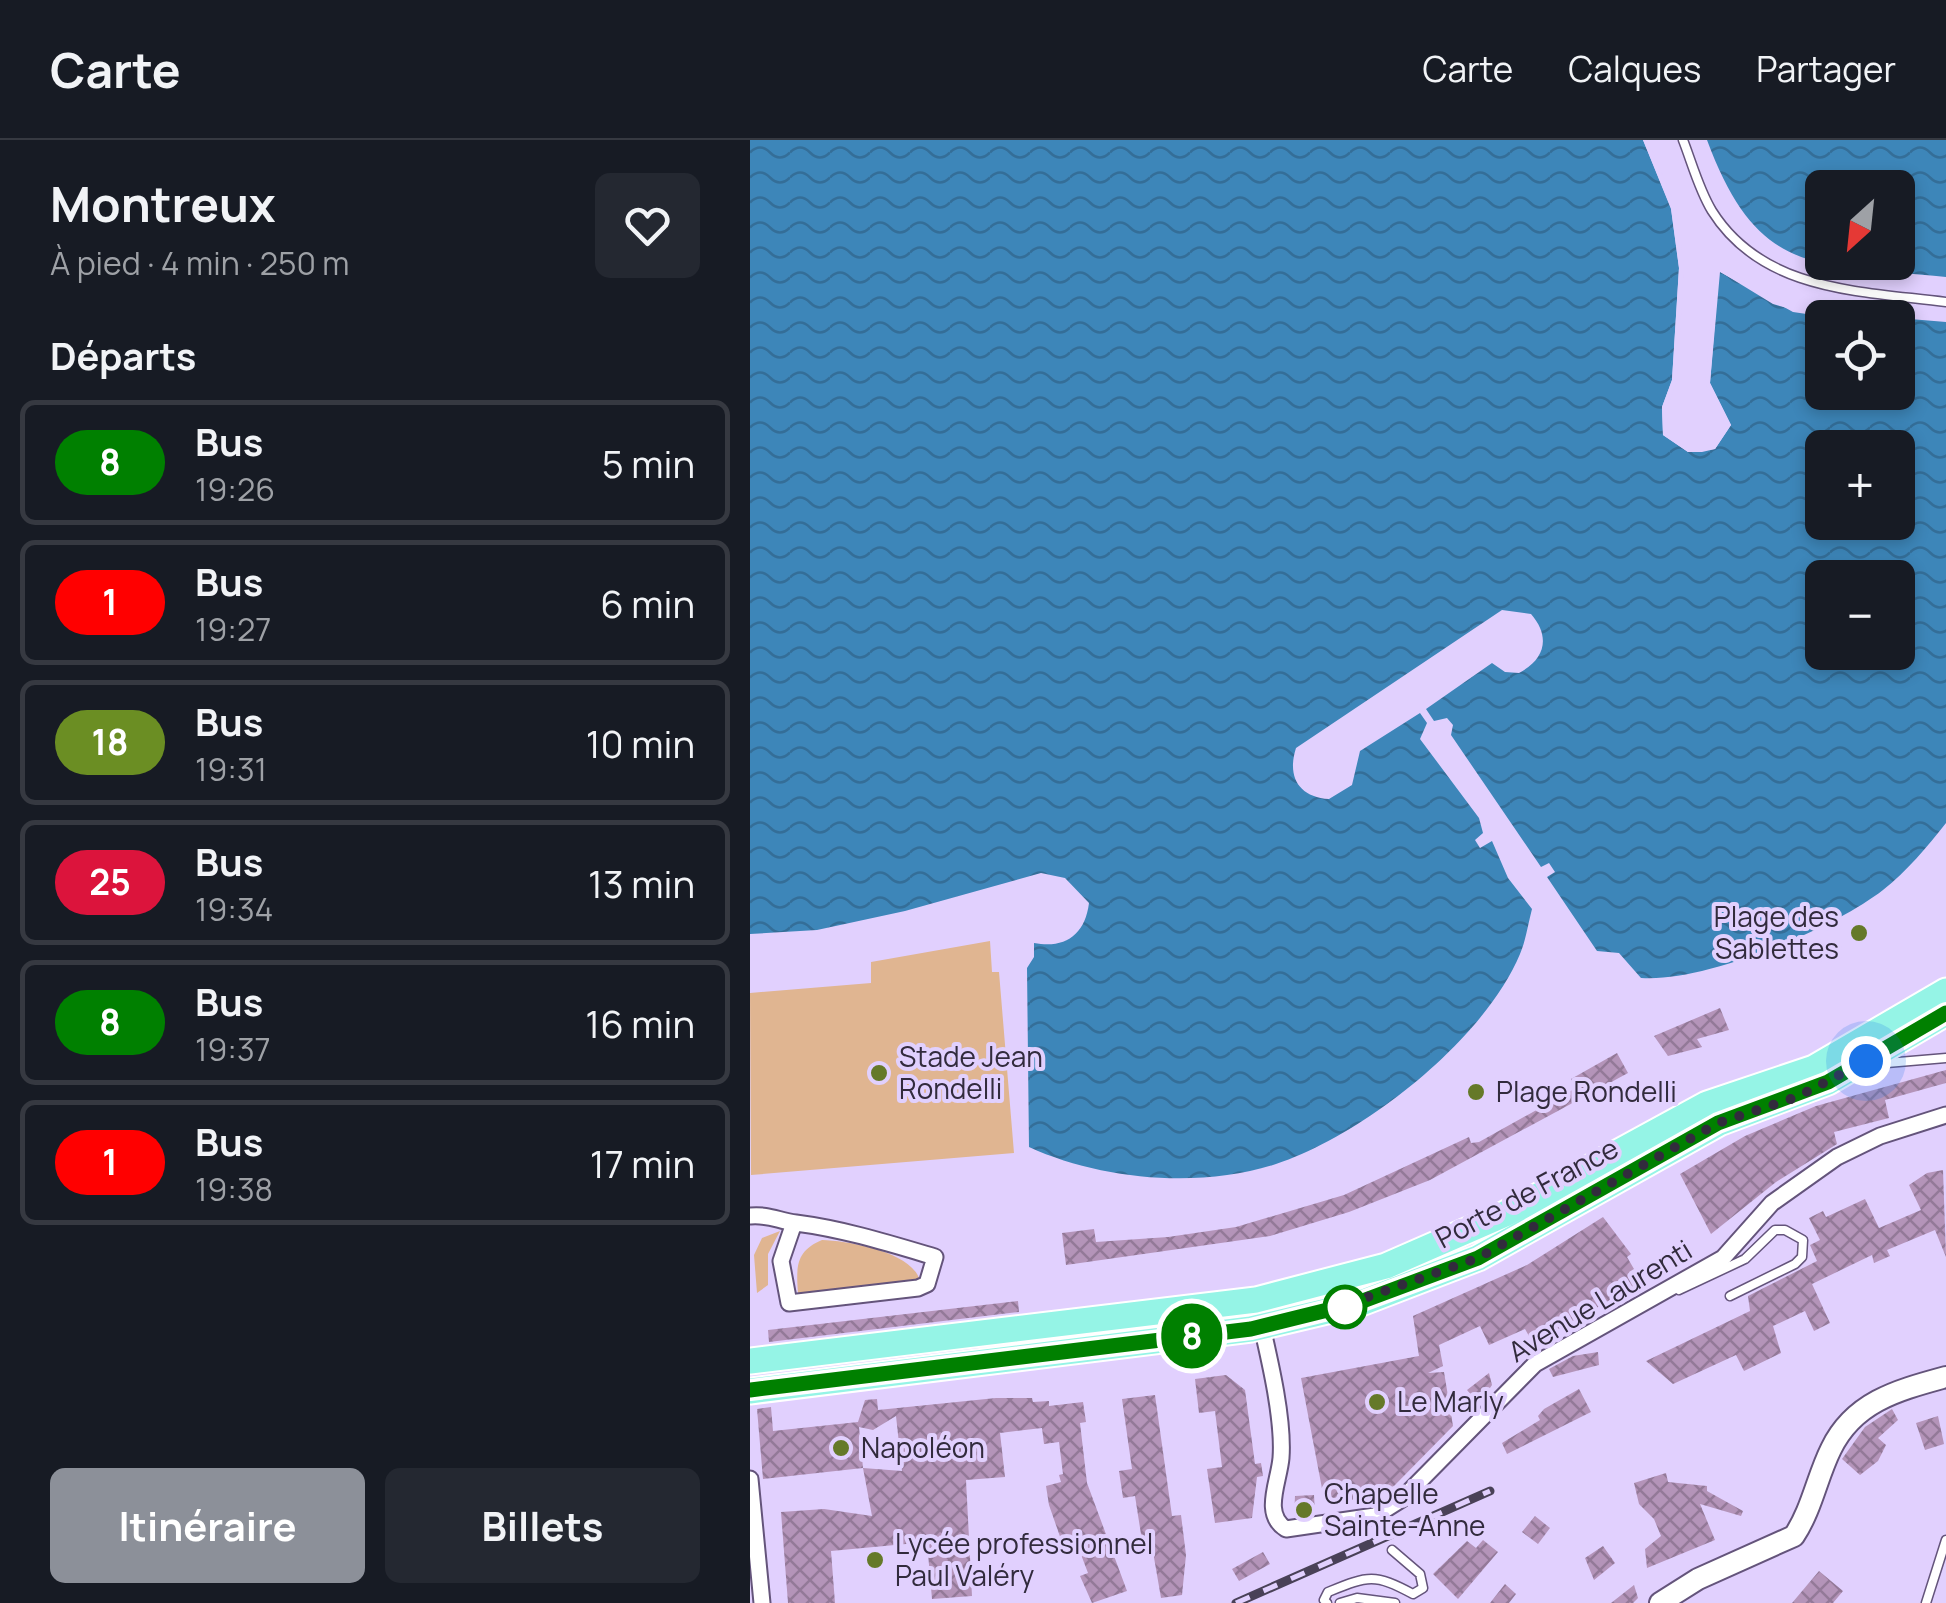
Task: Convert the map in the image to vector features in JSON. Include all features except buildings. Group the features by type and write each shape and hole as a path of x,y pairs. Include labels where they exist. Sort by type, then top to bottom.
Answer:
{"main road":[{"name":"Porte de France","path":"750,1361 1256,1300 1386,1266 1488,1221 1707,1104 1814,1068 1946,991"},
{"name":"Porte de France","path":"750,1390 1262,1326 1360,1302 1478,1258 1718,1123 1797,1097 1946,1013"}],"street":[{"name":"Avenue Laurenti","path":"1256,1300 1282,1451 1272,1511 1276,1523 1286,1530 1378,1520 1535,1364 1723,1258 1772,1203 1837,1157 1880,1136 1946,1115"},
{"path":"750,1216 771,1214 794,1223 815,1222 935,1257 929,1278 918,1288 789,1303 781,1261 794,1223"},
{"path":"1660,1603 1698,1579 1794,1536 1831,1450 1858,1412 1888,1393 1946,1377"},
{"path":"750,1479 762,1603"}],"lane":[{"path":"1683,140 1710,207 1728,234 1754,258 1788,276 1832,288 1946,302"},
{"path":"1902,1039 1915,1062"},
{"path":"1866,1061 1880,1066 1946,1058"},
{"path":"1662,1292 1681,1290 1734,1266 1775,1230 1785,1230 1803,1240 1802,1257 1795,1264 1730,1296"},
{"path":"1926,1603 1946,1540"},
{"path":"1327,1603 1324,1600 1328,1592 1367,1576 1384,1579 1413,1594 1423,1588 1420,1574 1392,1550"},
{"path":"1340,1603 1357,1598 1395,1603"}],"shaded area":[{"name":"Stade Jean Rondelli","path":"990,941 992,972 999,972 1014,1153 751,1175 750,993 871,983 871,962"},
{"path":"780,1231 768,1254 768,1285 757,1293 754,1255 762,1238"},
{"path":"822,1240 863,1246 893,1256 906,1262 920,1281 798,1293 802,1254"}],"water":[{"path":"750,140 1643,140 1671,209 1679,268 1672,380 1662,407 1663,435 1688,452 1715,449 1731,425 1710,383 1719,271 1773,304 1805,313 1805,410 1915,410 1915,319 1946,322 1946,823 1892,883 1833,921 1732,963 1667,977 1641,978 1619,953 1597,951 1547,877 1555,872 1549,863 1541,867 1451,735 1453,725 1447,718 1434,721 1426,709 1492,663 1505,672 1519,673 1535,661 1543,639 1537,623 1531,614 1502,610 1296,748 1293,768 1298,783 1310,794 1329,799 1352,785 1360,751 1420,713 1427,723 1420,739 1479,818 1483,833 1475,840 1480,848 1492,841 1508,878 1532,909 1522,949 1503,987 1450,1051 1382,1107 1310,1150 1247,1172 1183,1178 1087,1167 1029,1147 1027,968 1034,957 1034,943 1055,944 1072,937 1083,924 1089,903 1065,878 1041,873 905,911 817,930 750,934"},
{"path":"1707,140 1946,140 1946,277 1915,274 1915,170 1805,170 1805,257 1771,241 1748,218 1727,185"}],"pier":[{"path":"1643,140 1648,140 1676,207 1684,267 1677,381 1667,408 1668,433 1677,442 1689,447 1712,444 1725,424 1705,383 1716,267 1805,310 1805,314 1793,312 1720,272 1710,383 1731,425 1715,449 1702,452 1688,452 1663,435 1662,407 1672,380 1679,268 1671,208"}],"railway":[{"path":"1236,1603 1490,1491"}],"bus line":[{"name":"8","path":"750,1390 1251,1329 1360,1302 1478,1258 1718,1123 1797,1097 1946,1013"}],"place":[{"name":"Plage des Sablettes","path":"1859,933"},
{"name":"Stade Jean Rondelli","path":"879,1073"},
{"name":"Plage Rondelli","path":"1476,1092"},
{"name":"Le Marly","path":"1377,1402"},
{"name":"Napoléon","path":"841,1448"},
{"name":"Chapelle Sainte-Anne","path":"1304,1510"},
{"name":"Lycée professionnel Paul Valéry","path":"875,1560"}],"route":[{"path":"1345,1307 1331,1310 1478,1258 1718,1123 1797,1097 1866,1061"}]}
